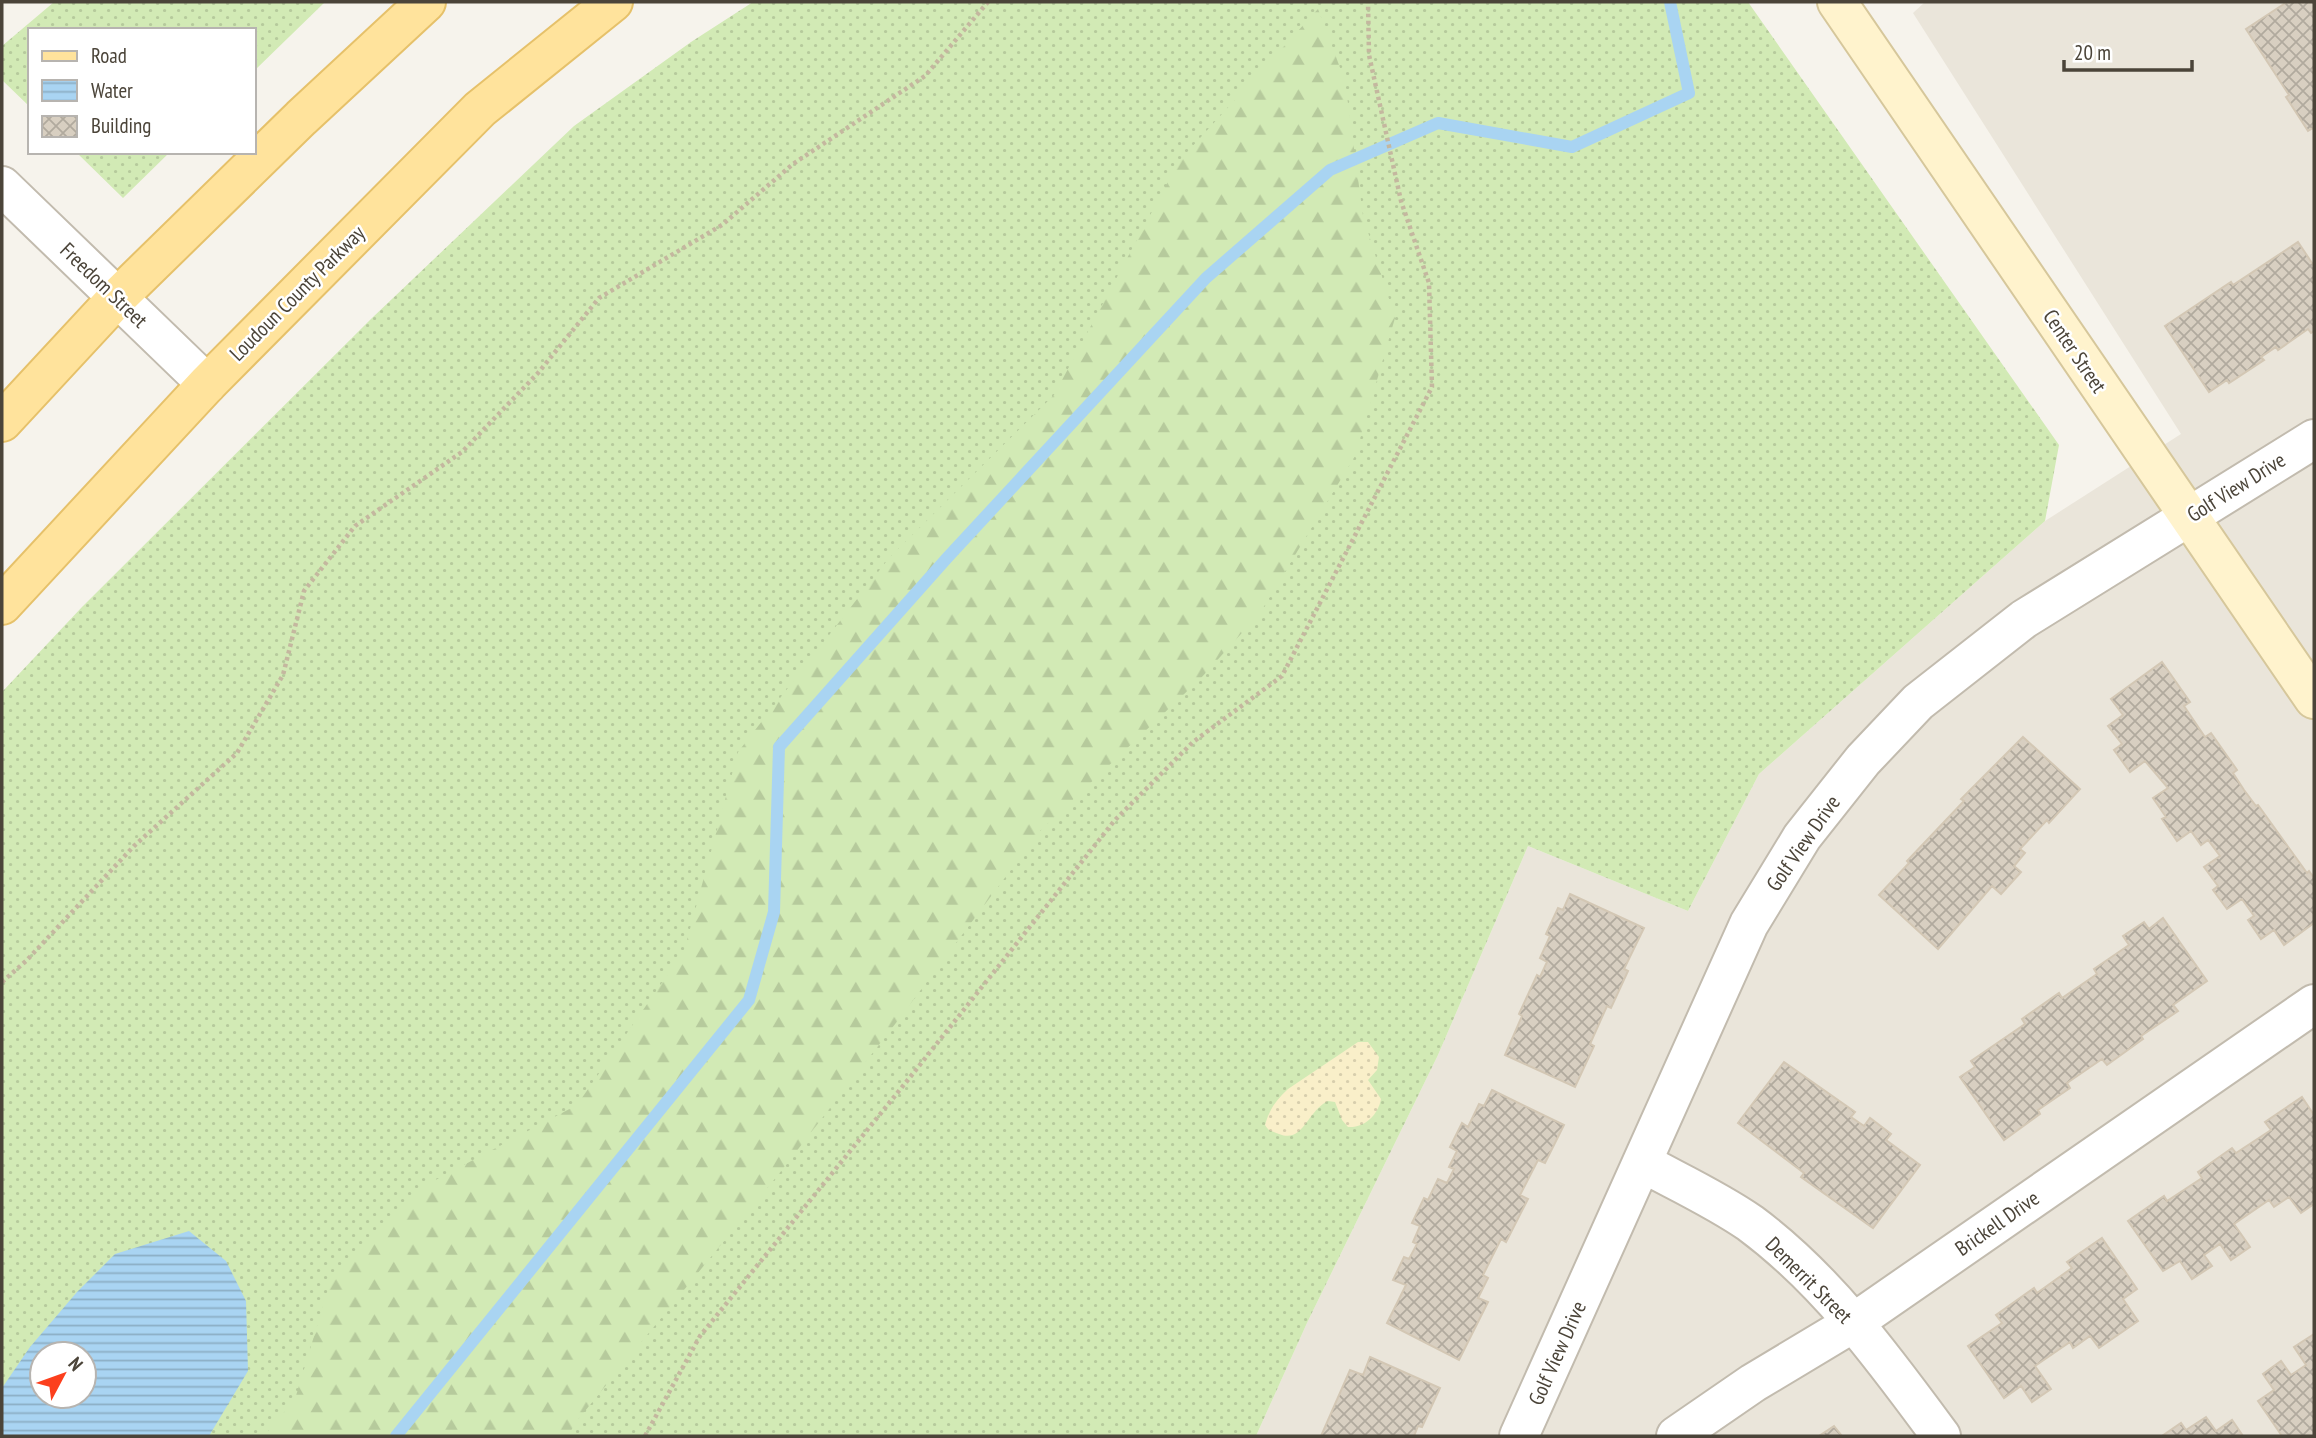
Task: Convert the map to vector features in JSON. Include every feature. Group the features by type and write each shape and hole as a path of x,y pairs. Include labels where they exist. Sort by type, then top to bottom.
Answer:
{"main road":[{"path":"2,422 117,298 291,128 426,2"},
{"name":"Loudoun County Parkway","path":"2,605 207,384 480,109 613,2"}],"street":[{"name":"Center Street","path":"1837,2 2314,699"},
{"name":"Freedom Street","path":"2,186 207,384"},
{"name":"Golf View Drive","path":"1519,1436 1749,923 1802,837 1863,760 1917,702 2024,619 2314,439"},
{"name":"Brickell Drive","path":"1676,1436 1753,1383 1853,1323 2314,1004"},
{"name":"Demerrit Street","path":"1643,1163 1748,1222 1787,1253 1822,1287 1853,1323 1941,1436"}],"path":[{"path":"2,982 26,961 134,846 237,753 283,675 304,590 355,526 462,452 538,373 599,298 722,225 793,164 925,76 988,2"},
{"path":"645,1436 700,1336 1115,820 1193,742 1282,676 1432,387 1429,283 1401,201 1368,55 1368,2"}],"shaded area":[{"path":"1925,2 2314,2 2314,1436 1256,1436 1307,1323 1438,1055 1528,846 1688,911 1759,774 2045,521 2181,434 1913,13"}],"green space":[{"path":"54,2 325,2 256,69 256,28 28,28 28,105 2,80 2,46"},
{"path":"753,2 1748,2 2059,445 2045,521 1759,774 1688,911 1528,846 1438,1055 1307,1323 1256,1436 2,1436 2,692 82,607 372,318 574,126 691,42"},
{"path":"1318,9 1345,81 1363,216 1395,318 1355,456 1260,613 1201,678 1040,831 778,1175 576,1422 568,1436 264,1436 295,1399 331,1280 426,1185 577,1105 684,951 738,752 889,558 1054,395 1179,161"},
{"path":"78,154 168,154 123,198"}],"sand":[{"path":"1358,1042 1368,1042 1379,1057 1377,1070 1368,1080 1381,1099 1370,1119 1360,1125 1348,1127 1335,1102 1328,1101 1294,1134 1287,1136 1268,1129 1265,1125 1269,1115 1288,1089"}],"water":[{"path":"189,1231 226,1261 246,1301 248,1371 209,1436 2,1434 2,1388 28,1350 28,1410 98,1410 98,1340 36,1340 77,1292 115,1254"}],"building":[{"path":"2287,2 2314,2 2314,130 2313,128 2308,131 2286,97 2289,95 2246,29"},
{"path":"2298,242 2314,266 2314,331 2311,333 2308,329 2278,350 2276,347 2261,357 2264,360 2229,383 2227,380 2209,392 2165,326"},
{"path":"2162,662 2190,702 2184,706 2205,737 2211,733 2237,770 2233,773 2244,790 2307,873 2309,871 2314,878 2314,923 2284,945 2274,930 2261,939 2248,920 2254,916 2242,899 2227,909 2213,890 2218,886 2204,867 2220,856 2208,840 2201,845 2191,831 2177,841 2162,819 2166,817 2153,798 2168,788 2145,761 2130,772 2114,750 2122,744 2108,726 2123,715 2111,699"},
{"path":"2023,737 2080,789 2049,823 2047,820 2020,849 2025,853 2014,866 2021,872 2001,894 1992,886 1938,949 1879,895 1964,801 1961,799"},
{"path":"1570,894 1644,928 1624,969 1628,971 1611,1008 1607,1006 1590,1044 1594,1046 1575,1087 1505,1055 1522,1016 1519,1014 1537,975 1540,977 1547,962 1540,958 1550,936 1546,934 1558,908 1563,910"},
{"path":"2163,918 2207,981 2173,1005 2178,1011 2141,1036 2143,1039 2107,1065 2102,1059 2067,1083 2070,1088 2038,1110 2040,1114 2004,1140 1960,1077 1975,1067 1971,1061 2025,1024 2022,1019 2059,993 2062,998 2097,974 2094,969 2129,945 2123,936 2144,922 2149,929"},
{"path":"1784,1062 1855,1112 1851,1117 1864,1126 1870,1118 1891,1134 1886,1140 1920,1165 1873,1228 1801,1177 1804,1173 1738,1123"},
{"path":"1492,1090 1564,1125 1545,1163 1538,1160 1520,1195 1528,1199 1506,1242 1501,1239 1483,1275 1488,1278 1478,1298 1488,1302 1459,1360 1387,1323 1406,1285 1393,1280 1404,1257 1409,1259 1417,1244 1413,1242 1420,1226 1412,1223 1424,1198 1428,1200 1438,1179 1447,1183 1454,1169 1449,1167 1457,1151 1450,1147 1462,1123 1468,1127 1479,1104 1484,1106"},
{"path":"2302,1097 2314,1115 2314,1204 2301,1213 2289,1197 2274,1207 2269,1200 2234,1224 2250,1247 2231,1260 2220,1244 2204,1255 2212,1266 2192,1279 2180,1261 2163,1271 2128,1221 2164,1196 2167,1201 2202,1178 2198,1172 2232,1148 2236,1153 2271,1130 2265,1122"},
{"path":"2102,1238 2137,1289 2123,1299 2138,1321 2099,1348 2090,1336 2073,1348 2070,1342 2035,1366 2051,1389 2032,1402 2021,1386 2004,1398 1968,1346 2002,1323 1996,1315 2034,1288 2037,1293 2072,1268 2067,1262"},
{"path":"2314,1334 2314,1436 2282,1436 2258,1401 2274,1390 2263,1374 2281,1361 2291,1375 2306,1365 2294,1347"},
{"path":"1370,1357 1440,1388 1422,1427 1418,1426 1414,1436 1321,1436 1350,1370 1363,1375"},
{"path":"2206,1417 2216,1431 2232,1420 2243,1436 2162,1436 2181,1423 2186,1430"},
{"path":"1834,1426 1842,1436 1819,1436"}],"waterway":[{"path":"396,1436 749,1000 774,912 779,747 947,558 1206,278 1330,170 1438,123 1572,147 1689,93 1670,2"}]}
